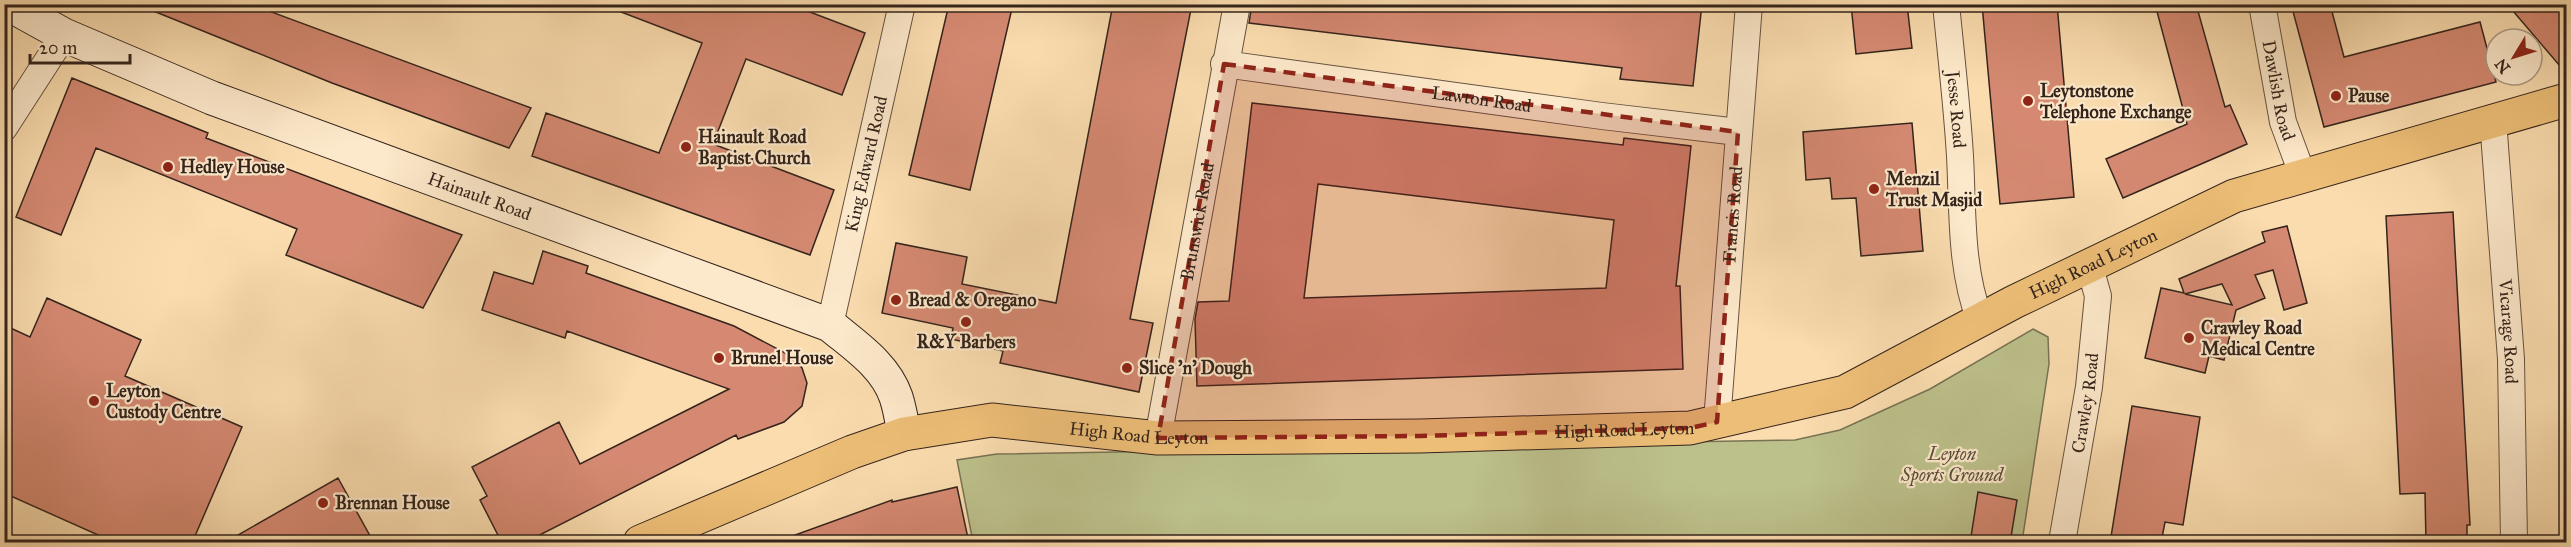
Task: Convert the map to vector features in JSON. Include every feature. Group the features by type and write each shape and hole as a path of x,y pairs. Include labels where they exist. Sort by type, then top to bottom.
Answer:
{"main road":[{"name":"High Road Leyton","path":"640,543 830,460 904,434 992,420 1158,438 1431,435 1690,428 1717,422 1845,392 2089,264 2234,196 2566,100"}],"street":[{"name":"Hainault Road","path":"8,4 64,35 212,98 830,325 871,359 886,376 896,397 904,434"},
{"name":"King Edward Road","path":"830,325 902,4"},
{"name":"Brunswick Road","path":"1158,438 1224,64 1237,4"},
{"name":"Francis Road","path":"1717,422 1749,4"},
{"name":"Jesse Road","path":"1946,4 1958,132 1964,264 1970,293 1980,320"},
{"name":"Dawlish Road","path":"2262,4 2283,122 2302,176"},
{"path":"4,128 64,35"},
{"name":"Lawton Road","path":"1224,64 1602,116 1738,132"},
{"name":"Vicarage Road","path":"2493,120 2511,359 2514,543"},
{"name":"Crawley Road","path":"2062,543 2090,387 2098,296 2089,264"}],"highlighted area":[{"path":"1224,64 1738,132 1717,422 1690,428 1420,436 1158,438"}],"green space":[{"name":"Leyton Sports Ground","path":"2033,329 2048,337 2049,364 2022,542 973,542 957,460 997,454 1795,440 1840,430 1930,389"}],"building":[{"path":"136,4 250,4 531,108 509,148 332,83"},
{"path":"608,4 789,4 865,33 842,95 746,59 713,144 834,190 810,255 532,156 546,113 659,153 702,43 608,7"},
{"path":"949,4 1013,4 970,190 909,175"},
{"path":"1113,4 1192,4 1130,319 1153,323 1139,392 1000,363 1003,351 951,339 953,328 882,313 896,243 967,257 962,284 1056,303"},
{"path":"1252,4 1702,4 1693,86 1620,79 1622,68 1249,23"},
{"path":"1851,4 1907,4 1912,48 1856,54"},
{"name":"Leytonstone Telephone Exchange","path":"1982,4 2057,4 2074,197 2000,204"},
{"path":"2155,4 2196,4 2225,107 2230,105 2247,144 2123,198 2106,159 2187,124"},
{"path":"2291,4 2330,4 2344,57 2480,22 2484,37 2484,85 2324,127"},
{"path":"2507,4 2566,4 2566,73 2544,47 2544,27 2527,27"},
{"path":"72,78 208,133 206,138 462,235 423,308 286,255 297,229 96,148 61,235 16,217"},
{"path":"1252,103 1623,145 1624,138 1691,146 1676,286 1680,286 1683,369 1197,386 1195,319 1198,302 1229,301","holes":["1318,184 1614,220 1606,288 1304,298"]},
{"name":"Menzil Trust Masjid","path":"1912,123 1923,251 1861,256 1856,198 1832,199 1830,178 1806,180 1803,132"},
{"path":"2453,212 2470,525 2467,525 2467,543 2426,543 2425,493 2400,494 2386,216"},
{"path":"2287,226 2307,303 2284,310 2273,270 2255,275 2265,298 2236,310 2224,360 2209,356 2205,373 2145,358 2161,288 2184,293 2179,279 2265,242 2262,232","holes":["2222,284 2232,305 2185,294"]},
{"path":"543,251 588,266 586,273 734,326 791,356 802,368 807,383 802,406 784,422 738,439 736,435 524,543 502,543 480,500 487,496 472,467 559,422 580,464 729,389 567,331 565,338 482,310 494,272 533,284"},
{"name":"Leyton Custody Centre","path":"47,298 141,340 125,376 242,427 192,543 116,543 4,493 4,325 30,337"},
{"path":"2132,406 2200,417 2183,525 2165,522 2161,543 2110,543"},
{"name":"Brennan House","path":"338,478 374,543 224,543"},
{"path":"957,487 969,543 784,543 784,539 892,500 892,502"},
{"path":"1978,492 2017,500 2010,543 1970,543"}],"place":[{"name":"Pause","path":"2336,96"},
{"name":"Leytonstone Telephone Exchange","path":"2028,101"},
{"name":"Hainault Road Baptist Church","path":"686,147"},
{"name":"Hedley House","path":"168,167"},
{"name":"Menzil Trust Masjid","path":"1874,189"},
{"name":"Bread & Oregano","path":"896,300"},
{"name":"R&Y Barbers","path":"966,322"},
{"name":"Crawley Road Medical Centre","path":"2189,338"},
{"name":"Brunel House","path":"719,358"},
{"name":"Slice 'n' Dough","path":"1127,368"},
{"name":"Leyton Custody Centre","path":"94,401"},
{"name":"Brennan House","path":"323,503"}]}
